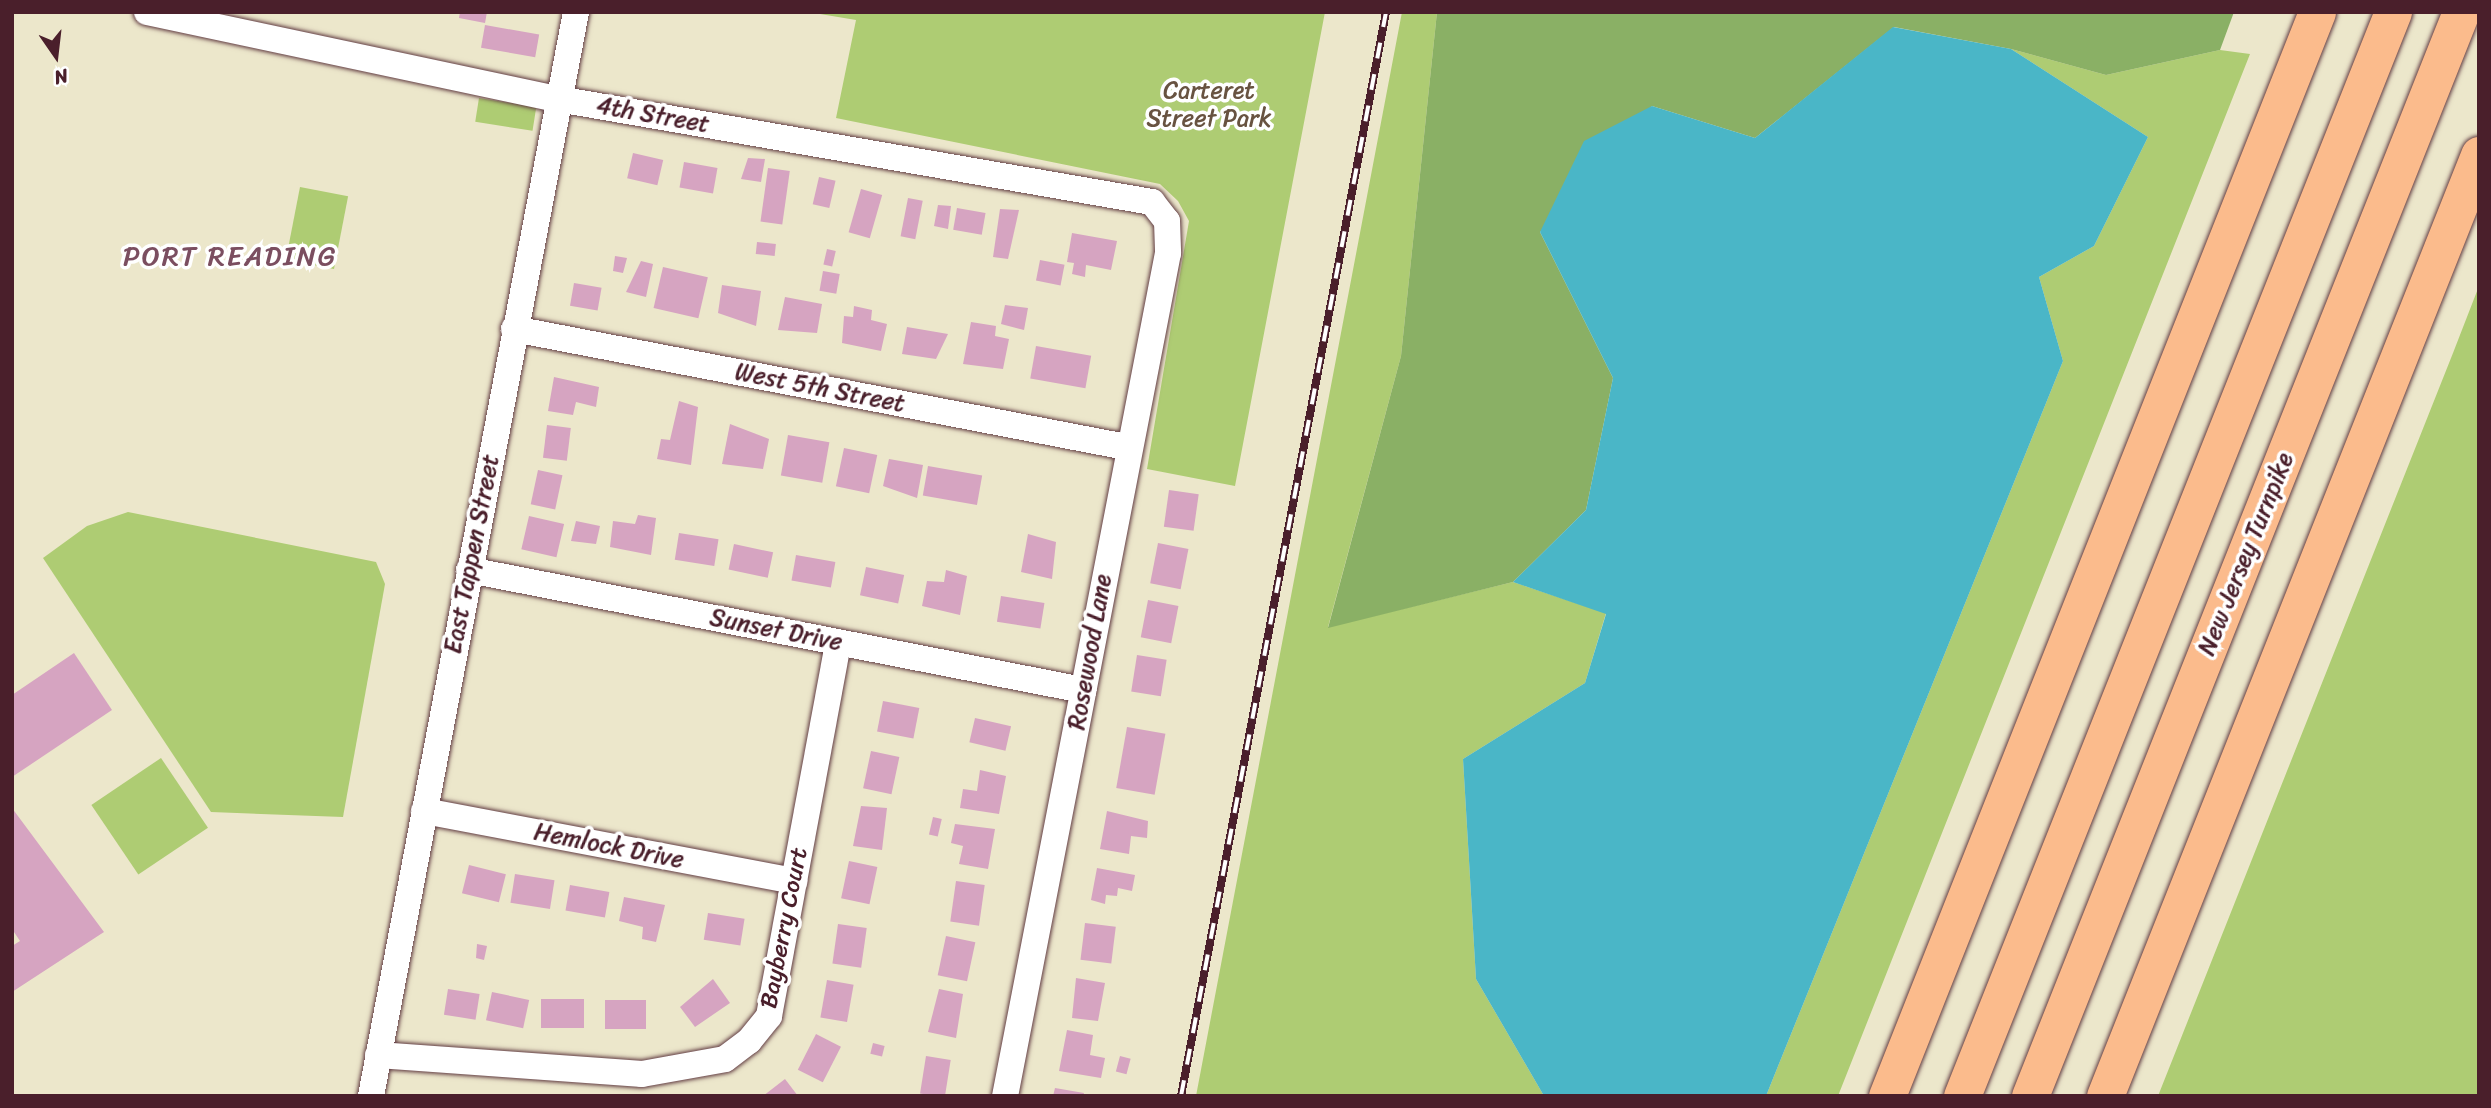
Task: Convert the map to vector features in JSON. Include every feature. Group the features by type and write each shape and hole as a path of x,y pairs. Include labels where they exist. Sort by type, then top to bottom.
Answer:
{"highway":[{"path":"1887,1096 2317,12"},
{"path":"1962,1096 2393,12"},
{"name":"New Jersey Turnpike","path":"2030,1096 2461,12"},
{"path":"2105,1096 2479,155"}],"street":[{"name":"4th Street","path":"147,12 558,99 1130,196 1158,210"},
{"name":"East Tappen Street","path":"370,1096 576,12"},
{"name":"Rosewood Lane","path":"1005,1096 1083,690 1126,447 1168,253 1167,221 1158,210"},
{"name":"West 5th Street","path":"514,329 1126,447"},
{"name":"Sunset Drive","path":"469,570 1083,690"},
{"name":"Bayberry Court","path":"378,1055 642,1073 725,1059 769,1016 838,642"},
{"name":"Hemlock Drive","path":"424,811 794,881"}],"green space":[{"name":"Carteret Street Park","path":"808,12 1325,12 1235,486 1147,469 1189,221 1178,201 1160,184 836,118 856,20"},
{"path":"1402,12 1437,12 1401,356 1328,627 1513,582 1606,613 1585,683 1463,759 1476,979 1544,1096 1196,1096"},
{"path":"1437,12 2234,12 2220,50 2106,75 2011,49 1894,27 1755,138 1652,106 1540,232 1613,378 1586,510 1513,582 1328,628 1401,356"},
{"path":"2011,49 2106,75 2220,50 2250,54 1838,1096 1766,1096 2063,361 2039,277 2094,246 2148,137"},
{"path":"479,98 536,107 533,131 475,122"},
{"path":"300,187 348,196 334,269 286,260"},
{"path":"2479,286 2479,1096 2158,1096 2453,353"},
{"path":"128,512 376,562 385,584 343,817 211,812 43,558 87,526"},
{"path":"161,758 208,828 138,875 91,805"}],"water":[{"path":"1893,27 2011,49 2148,137 2094,246 2039,277 2063,361 1766,1096 1544,1096 1476,979 1463,759 1585,683 1606,614 1513,582 1586,510 1613,378 1540,232 1584,141 1652,106 1755,138"}],"building":[{"path":"460,12 487,12 485,23 459,18"},
{"path":"485,25 539,35 535,57 481,48"},
{"path":"633,153 663,160 657,185 627,178"},
{"path":"748,158 765,159 761,182 741,179"},
{"path":"684,162 717,168 713,194 679,188"},
{"path":"768,168 790,171 782,225 760,221"},
{"path":"819,177 836,181 829,208 813,204"},
{"path":"861,189 882,195 870,238 849,232"},
{"path":"908,198 923,201 915,239 901,236"},
{"path":"938,205 951,206 948,229 934,226"},
{"path":"957,208 986,213 982,235 953,230"},
{"path":"1000,209 1019,210 1008,259 993,257"},
{"path":"1072,233 1117,241 1111,270 1086,265 1085,277 1072,274 1074,263 1067,262"},
{"path":"757,242 776,244 775,256 756,254"},
{"path":"827,249 836,251 832,267 823,265"},
{"path":"615,256 627,258 623,273 613,271"},
{"path":"1040,260 1065,265 1061,285 1036,281"},
{"path":"641,261 653,264 646,297 626,292"},
{"path":"663,267 708,277 698,318 654,308"},
{"path":"823,271 840,274 836,294 820,291"},
{"path":"574,283 602,288 598,311 570,306"},
{"path":"722,285 761,291 756,326 718,313"},
{"path":"785,297 822,304 817,333 778,330"},
{"path":"1005,305 1028,308 1024,330 1001,324"},
{"path":"854,306 872,310 871,320 887,324 881,351 842,343 844,316 853,317"},
{"path":"971,322 996,326 995,336 1009,339 1003,369 963,364"},
{"path":"907,327 948,334 936,359 902,354"},
{"path":"1036,346 1091,356 1085,388 1030,378"},
{"path":"554,377 599,387 596,407 576,402 573,415 548,411"},
{"path":"679,401 698,407 691,465 657,459 661,439 670,440"},
{"path":"730,424 769,439 763,469 722,464"},
{"path":"547,425 571,428 567,461 543,458"},
{"path":"788,435 829,442 822,483 781,475"},
{"path":"844,448 877,455 869,493 836,486"},
{"path":"889,459 923,465 917,498 883,486"},
{"path":"928,466 982,476 977,505 923,496"},
{"path":"538,470 562,475 555,509 531,504"},
{"path":"1169,490 1199,494 1194,531 1164,527"},
{"path":"638,515 656,518 651,555 610,547 613,521 635,524"},
{"path":"529,516 564,524 556,557 521,549"},
{"path":"576,521 600,526 596,544 571,541"},
{"path":"679,533 719,539 714,566 675,560"},
{"path":"1028,534 1056,542 1052,579 1021,572"},
{"path":"1158,543 1188,549 1181,589 1150,583"},
{"path":"734,544 773,552 768,578 729,569"},
{"path":"796,555 835,562 831,588 791,581"},
{"path":"866,567 904,575 898,603 860,595"},
{"path":"946,570 967,576 960,615 922,606 927,581 944,582"},
{"path":"1001,596 1044,603 1040,629 997,622"},
{"path":"1148,600 1178,606 1171,643 1141,637"},
{"path":"74,653 112,710 12,777 12,695"},
{"path":"1137,655 1167,660 1161,696 1131,692"},
{"path":"883,701 919,708 913,738 877,731"},
{"path":"975,718 1011,726 1005,751 969,742"},
{"path":"1127,727 1165,734 1155,795 1116,788"},
{"path":"871,751 899,757 891,794 863,788"},
{"path":"980,770 1006,776 999,814 960,808 963,789 977,791"},
{"path":"861,806 887,808 882,850 853,846"},
{"path":"12,808 104,932 12,992 12,946 20,941 12,929"},
{"path":"1107,811 1148,821 1147,838 1131,836 1129,854 1100,849"},
{"path":"933,817 942,819 938,837 929,835"},
{"path":"955,824 995,829 988,869 959,864 963,846 951,843"},
{"path":"849,861 877,867 869,904 841,898"},
{"path":"469,865 506,874 499,902 462,893"},
{"path":"1097,868 1135,875 1132,891 1118,888 1117,896 1106,895 1105,904 1091,900"},
{"path":"515,874 555,880 550,909 510,903"},
{"path":"956,881 985,885 979,926 950,922"},
{"path":"570,885 609,892 605,918 565,911"},
{"path":"624,897 665,905 656,942 642,939 643,927 619,921"},
{"path":"708,913 745,919 740,945 704,940"},
{"path":"1085,923 1116,927 1111,964 1080,960"},
{"path":"838,924 867,928 861,968 832,964"},
{"path":"946,936 975,942 967,981 938,975"},
{"path":"477,944 487,946 484,960 476,958"},
{"path":"1076,978 1105,983 1098,1021 1072,1018"},
{"path":"713,979 730,1003 695,1027 680,1007"},
{"path":"827,980 854,985 847,1022 820,1017"},
{"path":"448,989 480,994 476,1020 444,1015"},
{"path":"939,989 963,994 956,1038 928,1032"},
{"path":"492,992 529,1000 523,1028 486,1020"},
{"path":"541,999 584,999 584,1028 541,1028"},
{"path":"605,1000 646,1000 646,1029 605,1029"},
{"path":"1067,1030 1093,1035 1090,1055 1105,1058 1101,1078 1059,1071"},
{"path":"816,1034 841,1047 823,1082 798,1070"},
{"path":"873,1043 885,1046 882,1057 870,1054"},
{"path":"926,1056 951,1060 945,1096 920,1094"},
{"path":"1120,1056 1131,1059 1126,1074 1116,1071"},
{"path":"785,1079 798,1096 763,1096"},
{"path":"1055,1088 1084,1093 1083,1096 1053,1096"}],"railway":[{"path":"1181,1096 1386,12"}],"district":[{"name":"PORT READING","path":"230,256"}]}
